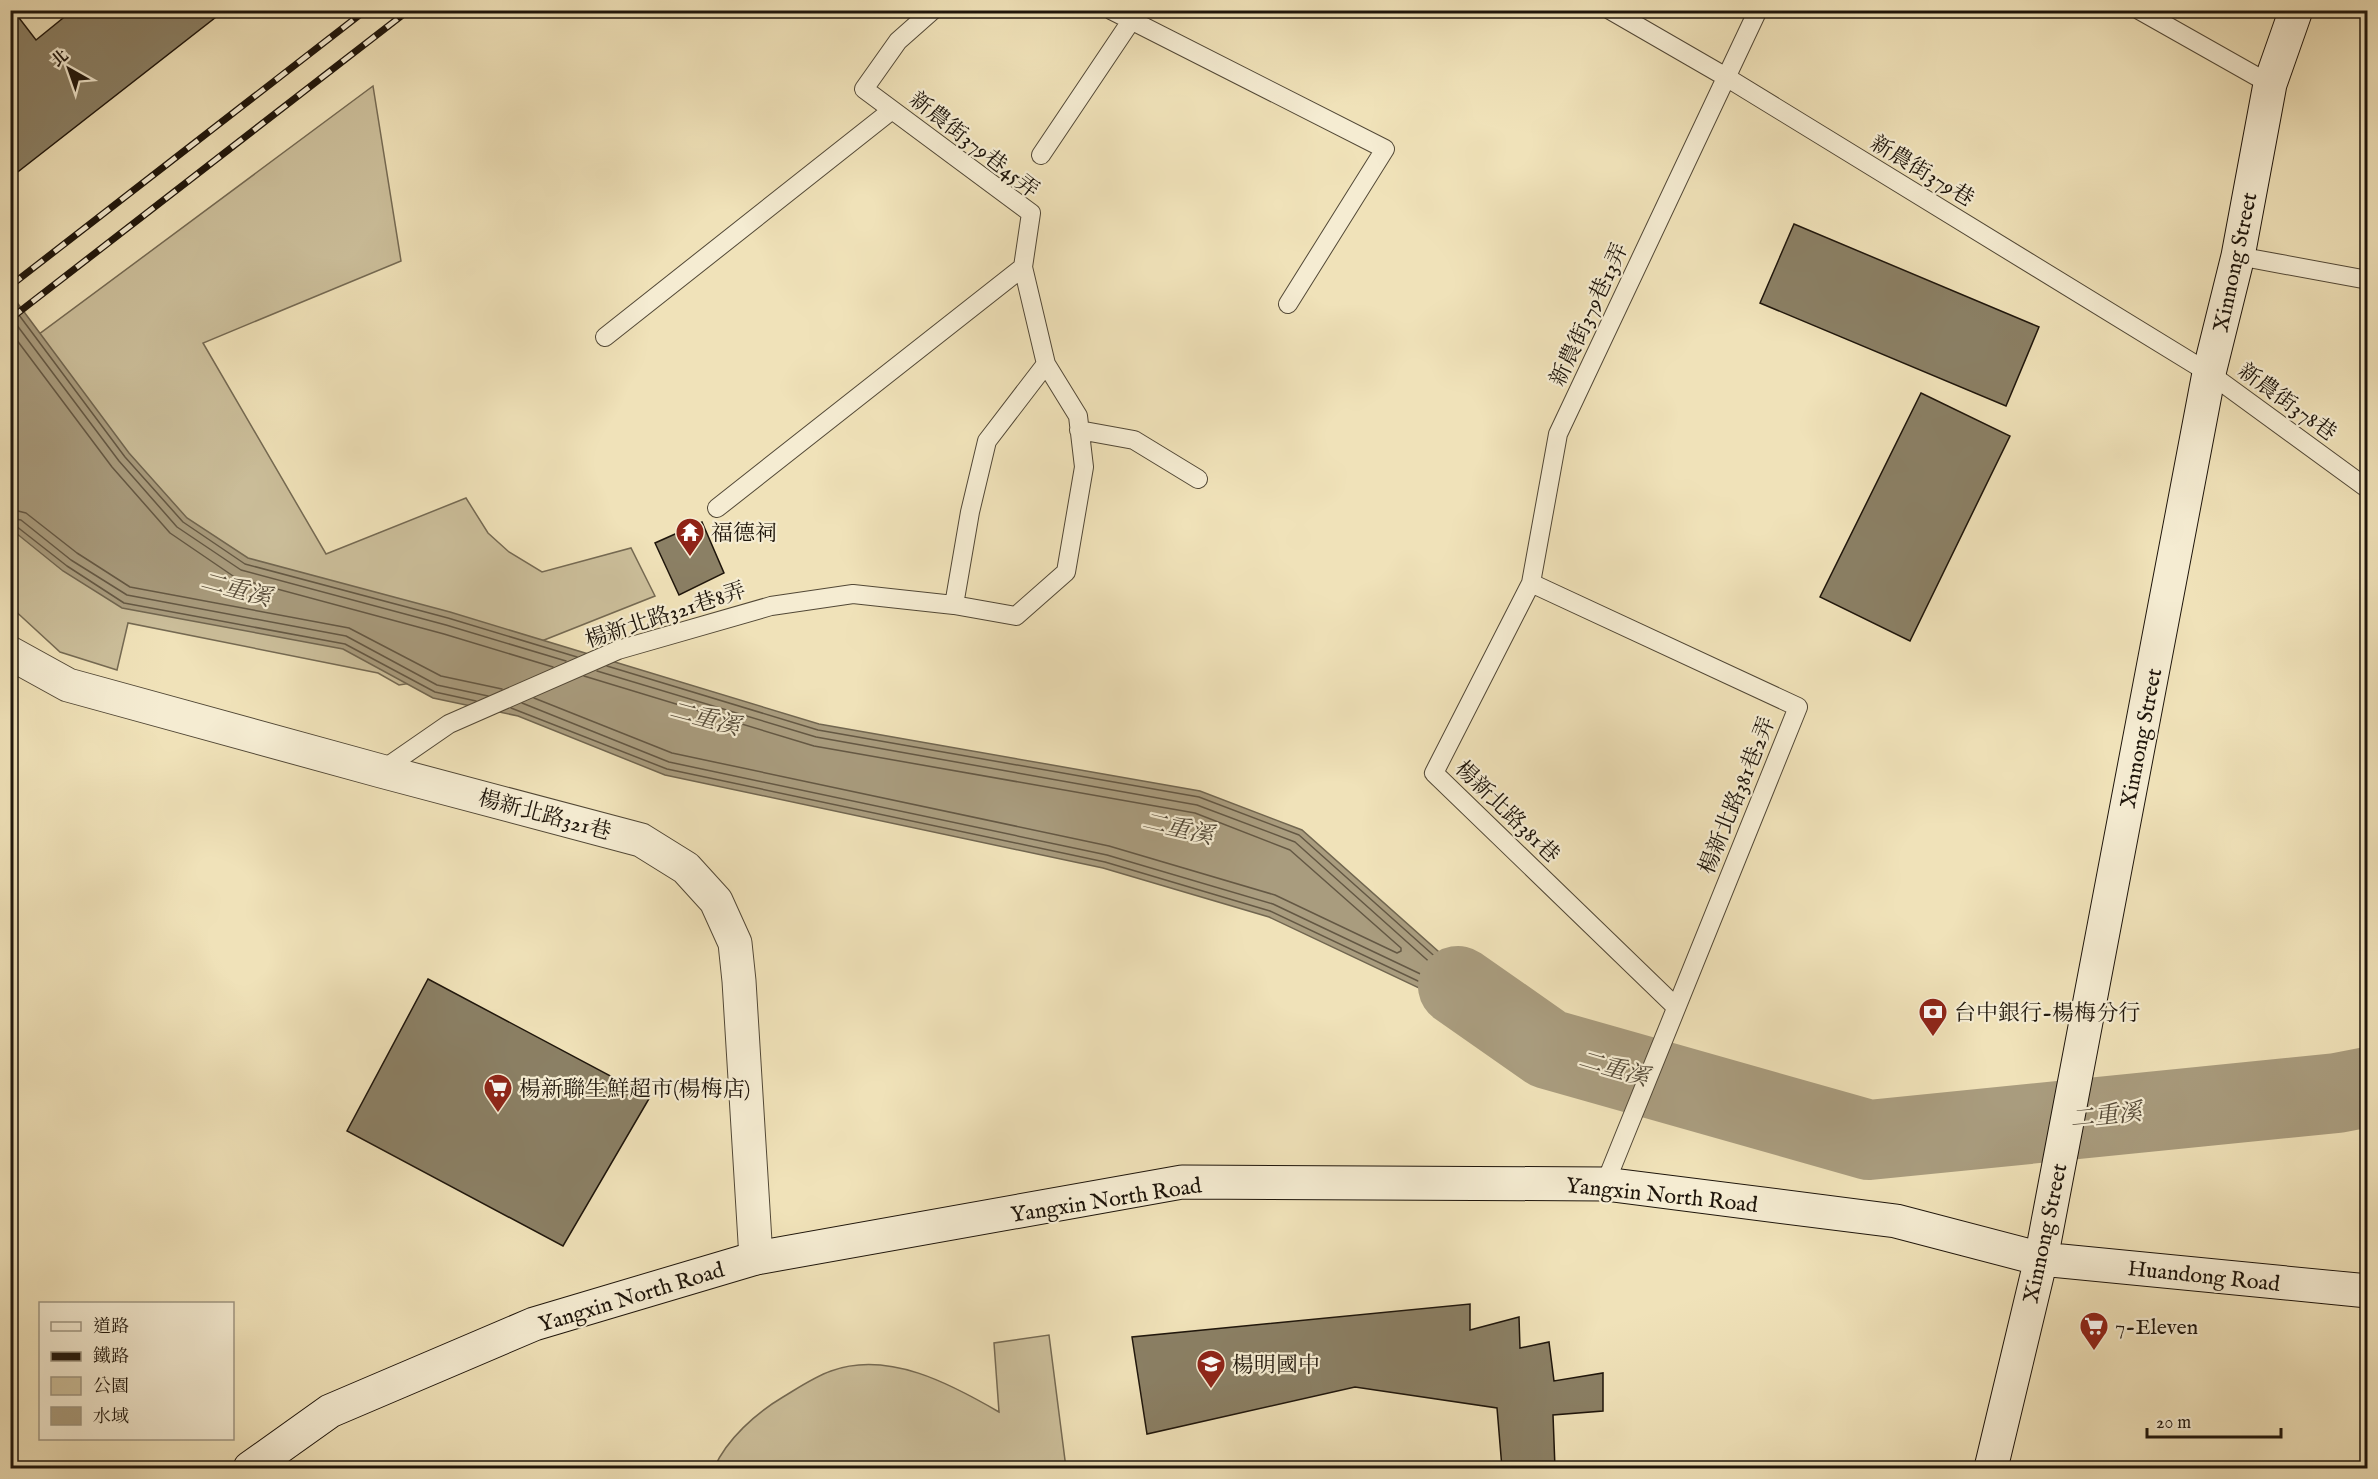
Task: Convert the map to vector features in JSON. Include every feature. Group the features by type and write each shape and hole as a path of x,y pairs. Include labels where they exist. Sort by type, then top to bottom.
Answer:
{"street":[{"name":"Xinnong Street","path":"1991,1468 2041,1257 2209,373 2238,256 2270,84 2296,10"},
{"name":"楊新北路321巷","path":"10,653 68,685 641,840 686,868 716,901 735,944 756,1258"},
{"name":"Yangxin North Road","path":"250,1468 330,1411 534,1324 756,1258 1182,1182 1605,1184 1896,1221 2041,1257"},
{"name":"Huandong Road","path":"2041,1257 2367,1291"}],"lane":[{"name":"新農街379巷45弄","path":"933,10 898,41 864,89 1031,213 1023,267 1046,364 1078,416 1084,467 1066,572 1016,616 954,605"},
{"path":"1111,10 1384,149 1288,304"},
{"name":"新農街379巷","path":"1610,10 1726,77 2209,373"},
{"name":"新農街379巷13弄","path":"1531,583 1558,434 1758,10"},
{"path":"2139,10 2270,84"},
{"path":"1041,155 1131,21"},
{"path":"605,337 892,110"},
{"path":"2238,256 2367,280"},
{"path":"717,508 1023,267"},
{"path":"954,605 970,513 987,441 1046,364"},
{"name":"新農街378巷","path":"2209,373 2367,489"},
{"path":"1079,430 1134,440 1198,480"},
{"name":"楊新北路381巷","path":"1531,583 1434,773 1676,1007"},
{"name":"楊新北路381巷2弄","path":"1531,583 1798,707 1676,1007"},
{"name":"楊新北路321巷8弄","path":"381,771 449,724 618,650 771,606 853,594 954,605"},
{"path":"1605,1184 1676,1007"}],"green space":[{"path":"373,86 401,261 203,343 326,554 466,498 488,533 509,552 542,572 631,548 655,596 451,677 399,685 378,673 128,623 117,670 60,652 11,607 11,355"},
{"path":"1049,1335 1066,1468 714,1468 734,1437 763,1411 818,1376 853,1366 897,1367 918,1373 961,1391 999,1412 994,1343"}],"water":[{"path":"10,293 129,453 187,518 248,558 450,612 819,724 1200,791 1302,830 1548,1049 1269,917 1103,868 665,775 518,716 433,698 343,649 122,608 63,571 11,529"}],"building":[{"path":"10,10 13,10 36,40 73,10 225,10 10,178"},
{"path":"1794,224 2039,327 2006,406 1760,303"},
{"path":"1921,393 2010,436 1910,641 1820,597"},
{"name":"福德祠","path":"702,522 724,573 679,595 655,543"},
{"name":"楊新聯生鮮超市(楊梅店)","path":"428,979 650,1097 563,1246 347,1131"},
{"path":"1470,1304 1470,1330 1519,1317 1520,1348 1549,1342 1554,1381 1603,1373 1603,1411 1553,1415 1555,1468 1502,1468 1497,1408 1355,1387 1147,1434 1132,1337"}],"waterway":[{"name":"二重溪","path":"1458,986 1548,1049 1869,1140 2337,1093 2368,1087"}],"railway":[{"path":"10,286 366,10"},
{"path":"10,319 409,10"}],"place":[{"name":"福德祠","path":"690,558"},
{"name":"台中銀行-楊梅分行","path":"1933,1038"},
{"name":"楊新聯生鮮超市(楊梅店)","path":"498,1114"},
{"name":"7-Eleven","path":"2094,1352"},
{"name":"楊明國中","path":"1211,1390"}]}
